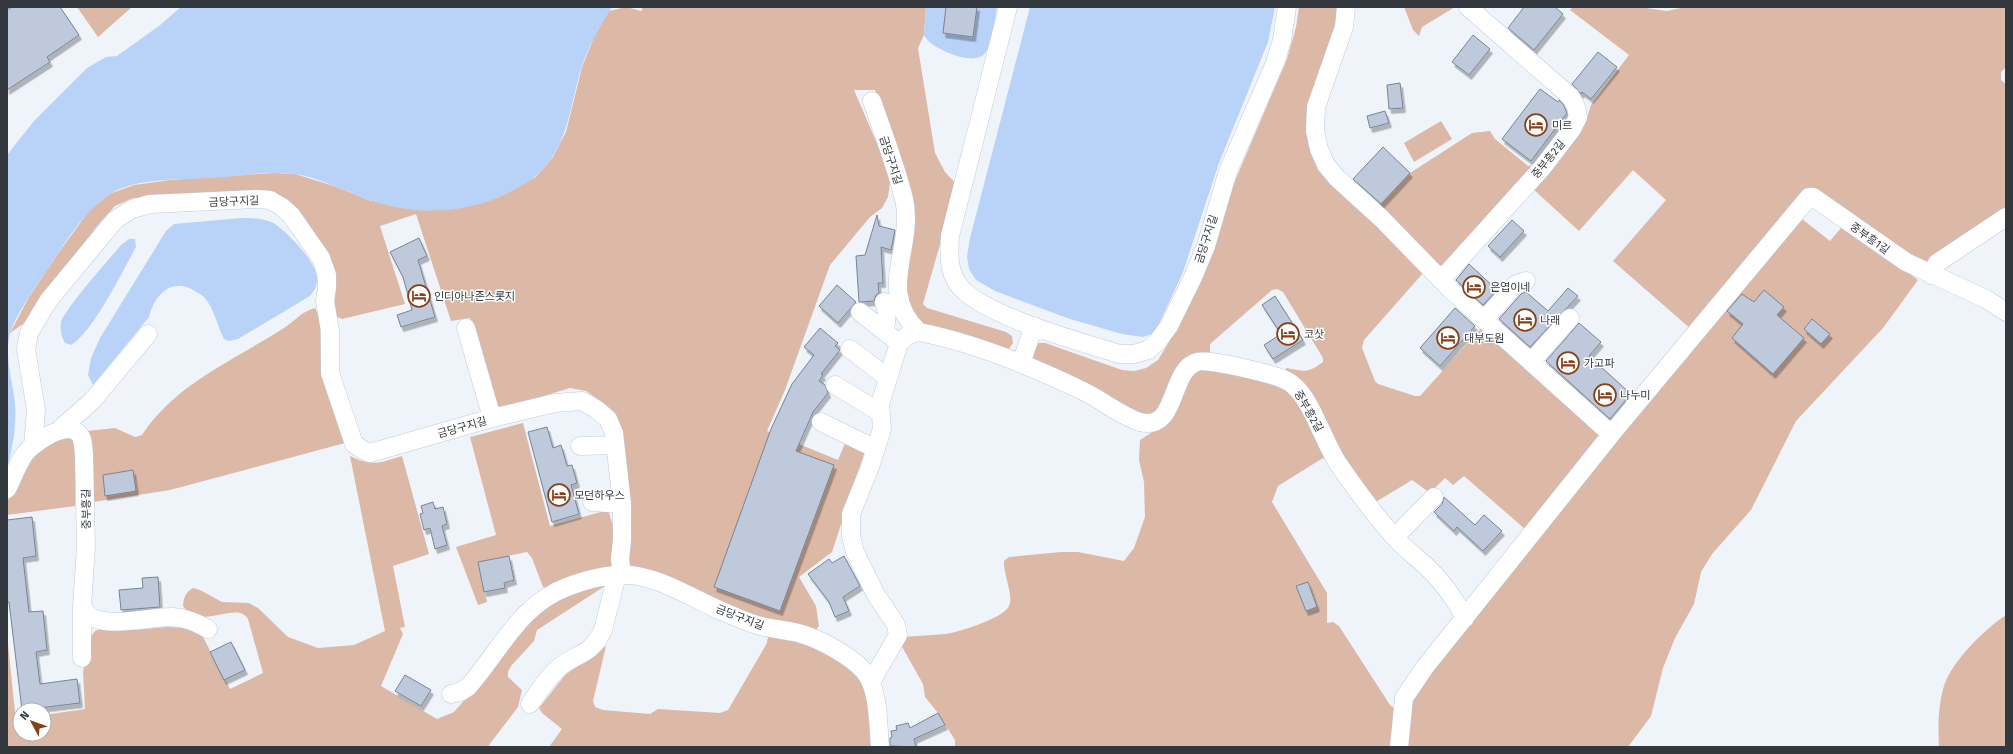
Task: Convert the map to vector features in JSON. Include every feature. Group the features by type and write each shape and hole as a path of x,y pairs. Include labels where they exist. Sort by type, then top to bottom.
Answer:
{"lane":[{"name":"금당구지길","path":"1008,7 950,236 949,262 958,284 975,300 1034,326 1119,354 1134,354 1148,350 1158,342 1169,326 1193,277 1206,246 1228,171 1276,63 1282,40 1287,7"},
{"path":"1346,7 1344,27 1316,107 1315,131 1319,149 1326,165 1337,178 1382,219 1441,280 1611,434 1425,667 1404,698 1399,747"},
{"name":"중부흥2길","path":"1441,280 1542,168 1572,129 1578,117 1576,107 1571,98 1468,7"},
{"name":"금당구지길","path":"872,101 904,200 904,237 897,274 899,301 904,314 919,332"},
{"name":"중부흥1길","path":"1611,434 1809,197 1812,197 1890,253 1931,275 1986,299 2006,312"},
{"name":"금당구지길","path":"33,446 36,410 26,349 29,333 48,301 115,220 132,209 150,204 257,199 270,200 282,207 291,215 321,258 327,275 325,301 330,330 330,373 354,444 363,450 370,453 381,451 492,418 555,403 582,401 596,409 608,419 614,433 622,504 622,540 619,575 603,630 599,638 584,654 562,665 554,672 530,704"},
{"path":"1931,275 1937,263 2006,217"},
{"path":"1484,320 1515,285 1526,282"},
{"path":"884,302 887,312 885,331"},
{"path":"860,312 899,343"},
{"path":"1531,362 1570,318"},
{"path":"871,682 898,635 896,625 875,593 855,552 851,536 851,514 876,449 882,429 880,404 899,343 908,335 919,332 991,352 1021,363 1034,326"},
{"name":"금당구지길","path":"466,328 492,418"},
{"path":"7,488 24,454 33,446 60,429 92,401 148,334"},
{"path":"850,349 888,378"},
{"name":"중부흥2길","path":"1021,363 1085,392 1139,421 1151,423 1162,418 1168,409 1186,368 1197,362 1211,361 1285,380 1296,387 1314,418 1335,460 1377,517 1444,586 1465,618"},
{"path":"835,385 881,413"},
{"path":"821,422 876,449"},
{"name":"중부흥길","path":"60,429 77,431 83,440 86,547 82,606 82,658"},
{"path":"580,446 615,445"},
{"path":"1395,537 1434,497"},
{"path":"592,502 622,504"},
{"name":"금당구지길","path":"451,694 460,692 468,687 516,624 529,610 544,599 566,588 602,577 619,575 637,576 655,580 759,626 804,634 823,642 855,663 865,672 871,682 874,694 880,747"},
{"path":"82,606 87,614 97,619 114,622 171,617 194,622 208,629"}],"shaded area":[{"path":"77,7 132,7 98,37"},
{"path":"626,7 642,11 642,7 926,7 924,35 918,48 935,153 945,172 957,185 923,304 927,308 1006,332 1012,336 1013,343 1008,350 935,330 921,323 905,301 907,190 875,90 854,90 885,162 890,182 888,197 882,208 870,217 830,265 785,390 767,431 838,460 846,441 865,451 832,552 799,577 816,606 819,626 815,631 761,623 635,569 629,565 622,444 618,418 605,404 586,391 570,388 507,407 501,408 495,403 470,318 451,321 416,214 380,226 405,304 342,319 331,314 333,281 262,192 133,198 115,206 97,226 23,324 10,333 29,297 89,211 109,194 134,185 170,180 274,173 295,174 334,186 371,201 535,178 553,157 566,132 582,67 594,37 609,11"},
{"path":"1299,7 1342,7 1314,145 1424,272 1364,340 1362,348 1375,381 1378,384 1415,396 1420,396 1484,325 1599,435 1598,442 1525,529 1464,476 1453,485 1445,478 1430,493 1412,480 1374,503 1285,374 1286,368 1301,371 1309,370 1323,362 1323,358 1283,292 1277,289 1272,290 1210,344 1210,353 1214,354 1203,354 1164,405 1148,419 1034,361 1033,351 1038,343 1045,343 1122,370 1134,371 1146,368 1158,360 1169,342 1204,273 1232,188 1287,59 1296,27"},
{"path":"1404,7 1455,7 1422,27 1419,36 1413,30"},
{"path":"1573,7 1639,7 1667,11 1686,7 2006,7 2006,67 2001,72 2001,80 2006,84 2006,212 1927,263 1921,263 1813,191 1692,330 1613,261 1666,200 1633,170 1579,231 1533,189 1586,121 1591,105 1629,55 1570,10"},
{"path":"1441,121 1452,139 1414,162 1404,143"},
{"path":"1490,131 1495,139 1528,166 1535,165 1442,265 1436,266 1377,208 1410,173 1472,133"},
{"path":"1797,215 1830,241 1841,228 1891,259 1918,280 1883,328 1796,421 1751,510 1712,554 1701,572 1694,604 1675,638 1663,668 1651,716 1628,747 1401,747 1407,700","holes":["1812,319 1829,334 1821,343 1804,329"]},
{"path":"315,308 320,318 321,364 345,443 170,490 93,502 87,431 115,428 135,437 142,435 171,401 188,387 226,362 284,328 310,309"},
{"path":"1203,368 1243,374 1250,379 1275,385 1292,394 1331,462 1323,458 1278,486 1272,502 1327,593 1327,623 1333,622 1339,626 1390,705 1395,709 1395,747 955,747 955,740 938,713 925,697 923,684 901,645 903,637 952,633 990,620 1005,611 1009,606 1010,596 1004,561 1009,557 1061,552 1078,552 1124,561 1134,548 1145,517 1144,482 1139,460 1140,440 1169,421 1181,392 1195,372"},
{"path":"523,423 550,526 608,510 615,532 612,567 548,589 543,587 532,558 527,552 478,562 487,602 478,605 456,547 496,535 470,437"},
{"path":"71,438 75,443 75,506 7,515 7,502 27,461 55,439"},
{"path":"350,456 365,462 376,463 402,456 429,554 393,566 405,627 400,628 403,634 381,686 437,719 454,712 474,689 528,619 550,604 579,590 596,585 605,586 537,630 534,641 511,666 508,672 508,677 522,690 518,707 489,745 491,747 7,747 7,634 14,702 12,702 12,742 52,742 52,714 85,709 83,672 92,635 95,631 102,628 134,630 167,627 184,628 195,631 203,637 230,689 263,673 248,619 243,614 235,613 227,613 209,617 191,613 183,606 185,596 193,588 200,590 222,602 249,603 258,608 288,637 318,648 354,645 385,631"},
{"path":"2006,615 2006,747 1939,747 1940,709 1942,694 1948,676 1970,646 1989,628"},
{"path":"768,636 801,638 862,673 876,747 549,747 562,729 542,713 539,708 565,675 606,646 593,701 595,707 603,710 650,714 658,709 720,713 728,710 767,643"}],"water":[{"path":"181,7 612,7 595,36 585,58 567,125 562,139 547,165 532,180 502,196 484,203 446,210 407,209 369,200 312,178 283,173 263,173 213,178 144,182 130,185 107,196 89,212 73,232 30,295 12,327 8,343 8,360 15,404 15,429 7,470 7,155 34,121 87,68 106,57 117,56 159,26"},
{"path":"926,7 997,7 992,37 986,52 975,58 959,57 944,51 931,43 924,35"},
{"path":"1030,7 1275,7 1268,42 1219,163 1183,272 1159,324 1152,334 1143,337 1122,334 1067,318 995,291 976,280 969,269 967,257 970,238"},
{"path":"241,218 263,219 275,224 301,249 313,265 316,273 316,284 310,296 238,339 229,341 224,339 213,311 204,297 185,287 171,287 159,296 151,309 149,317 93,385 88,375 91,358 100,338 166,231 174,224"},
{"path":"129,239 135,239 136,247 107,300 80,338 71,345 65,343 61,327 61,322 64,316 98,272 121,245"}],"building":[{"path":"12,7 60,7 79,35 47,57 50,62 7,90 7,10"},
{"path":"946,7 977,7 973,37 943,33"},
{"path":"1524,7 1555,7 1563,14 1534,50 1508,28"},
{"path":"1473,35 1490,49 1469,75 1452,62"},
{"path":"1598,52 1617,67 1591,99 1582,92 1581,94 1572,84"},
{"path":"1400,83 1403,108 1389,109 1387,85"},
{"path":"1540,89 1558,102 1559,100 1563,104 1567,113 1531,161 1502,139"},
{"path":"1385,111 1389,123 1370,128 1367,116"},
{"path":"1383,147 1410,173 1381,204 1353,179"},
{"path":"877,215 879,226 895,230 891,250 881,247 883,283 878,283 879,293 876,295 874,301 859,302 856,256 865,255"},
{"path":"1512,220 1524,231 1500,257 1488,246"},
{"path":"419,238 427,256 418,260 435,317 401,327 397,315 412,310 403,277 390,252"},
{"path":"1469,264 1497,290 1483,305 1456,280"},
{"path":"837,285 856,302 838,323 819,306"},
{"path":"1568,288 1578,296 1530,347 1499,319 1521,294 1526,292 1548,311"},
{"path":"1764,290 1784,307 1777,315 1804,338 1773,374 1732,338 1743,324 1727,311 1742,294 1754,302"},
{"path":"1275,296 1303,340 1273,359 1264,345 1281,334 1262,305"},
{"path":"1455,308 1475,326 1440,366 1420,348"},
{"path":"1812,319 1830,334 1821,344 1804,329"},
{"path":"1579,323 1601,342 1589,356 1631,394 1610,419 1546,361"},
{"path":"820,328 838,343 835,346 840,350 821,374 823,375 819,381 825,385 828,393 813,412 796,451 834,465 780,611 714,587 771,429 792,384 814,355 804,347"},
{"path":"547,427 553,448 561,445 567,466 572,465 577,483 571,485 579,514 552,522 528,432"},
{"path":"133,470 136,491 105,496 103,475"},
{"path":"1444,497 1475,525 1484,515 1502,531 1483,551 1457,527 1454,531 1434,512 1442,504"},
{"path":"433,502 435,509 443,507 447,524 442,526 447,545 435,549 430,528 424,530 420,514 423,513 421,506"},
{"path":"32,517 36,556 23,558 29,612 43,611 47,650 36,652 40,684 77,679 80,703 52,706 52,702 21,702 9,602 7,602 7,520"},
{"path":"509,556 514,580 504,583 505,588 484,592 478,562"},
{"path":"844,556 860,586 843,597 849,611 835,617 829,602 808,574 829,559 832,563"},
{"path":"158,577 160,607 121,610 119,590 143,588 142,578"},
{"path":"1308,582 1317,607 1306,611 1296,586"},
{"path":"231,642 245,670 224,680 210,652"},
{"path":"405,675 431,690 421,706 395,691"},
{"path":"938,713 945,725 914,739 916,747 890,746 890,738 892,737 891,731 897,730 896,726 908,723 910,728"}],"place":[{"name":"미르","path":"1536,125"},
{"name":"은엽이네","path":"1474,287"},
{"name":"인디아나존스롯지","path":"419,296"},
{"name":"나래","path":"1525,320"},
{"name":"코삿","path":"1288,334"},
{"name":"대부도원","path":"1448,338"},
{"name":"가고파","path":"1568,363"},
{"name":"나누미","path":"1605,395"},
{"name":"모던하우스","path":"559,495"}]}
